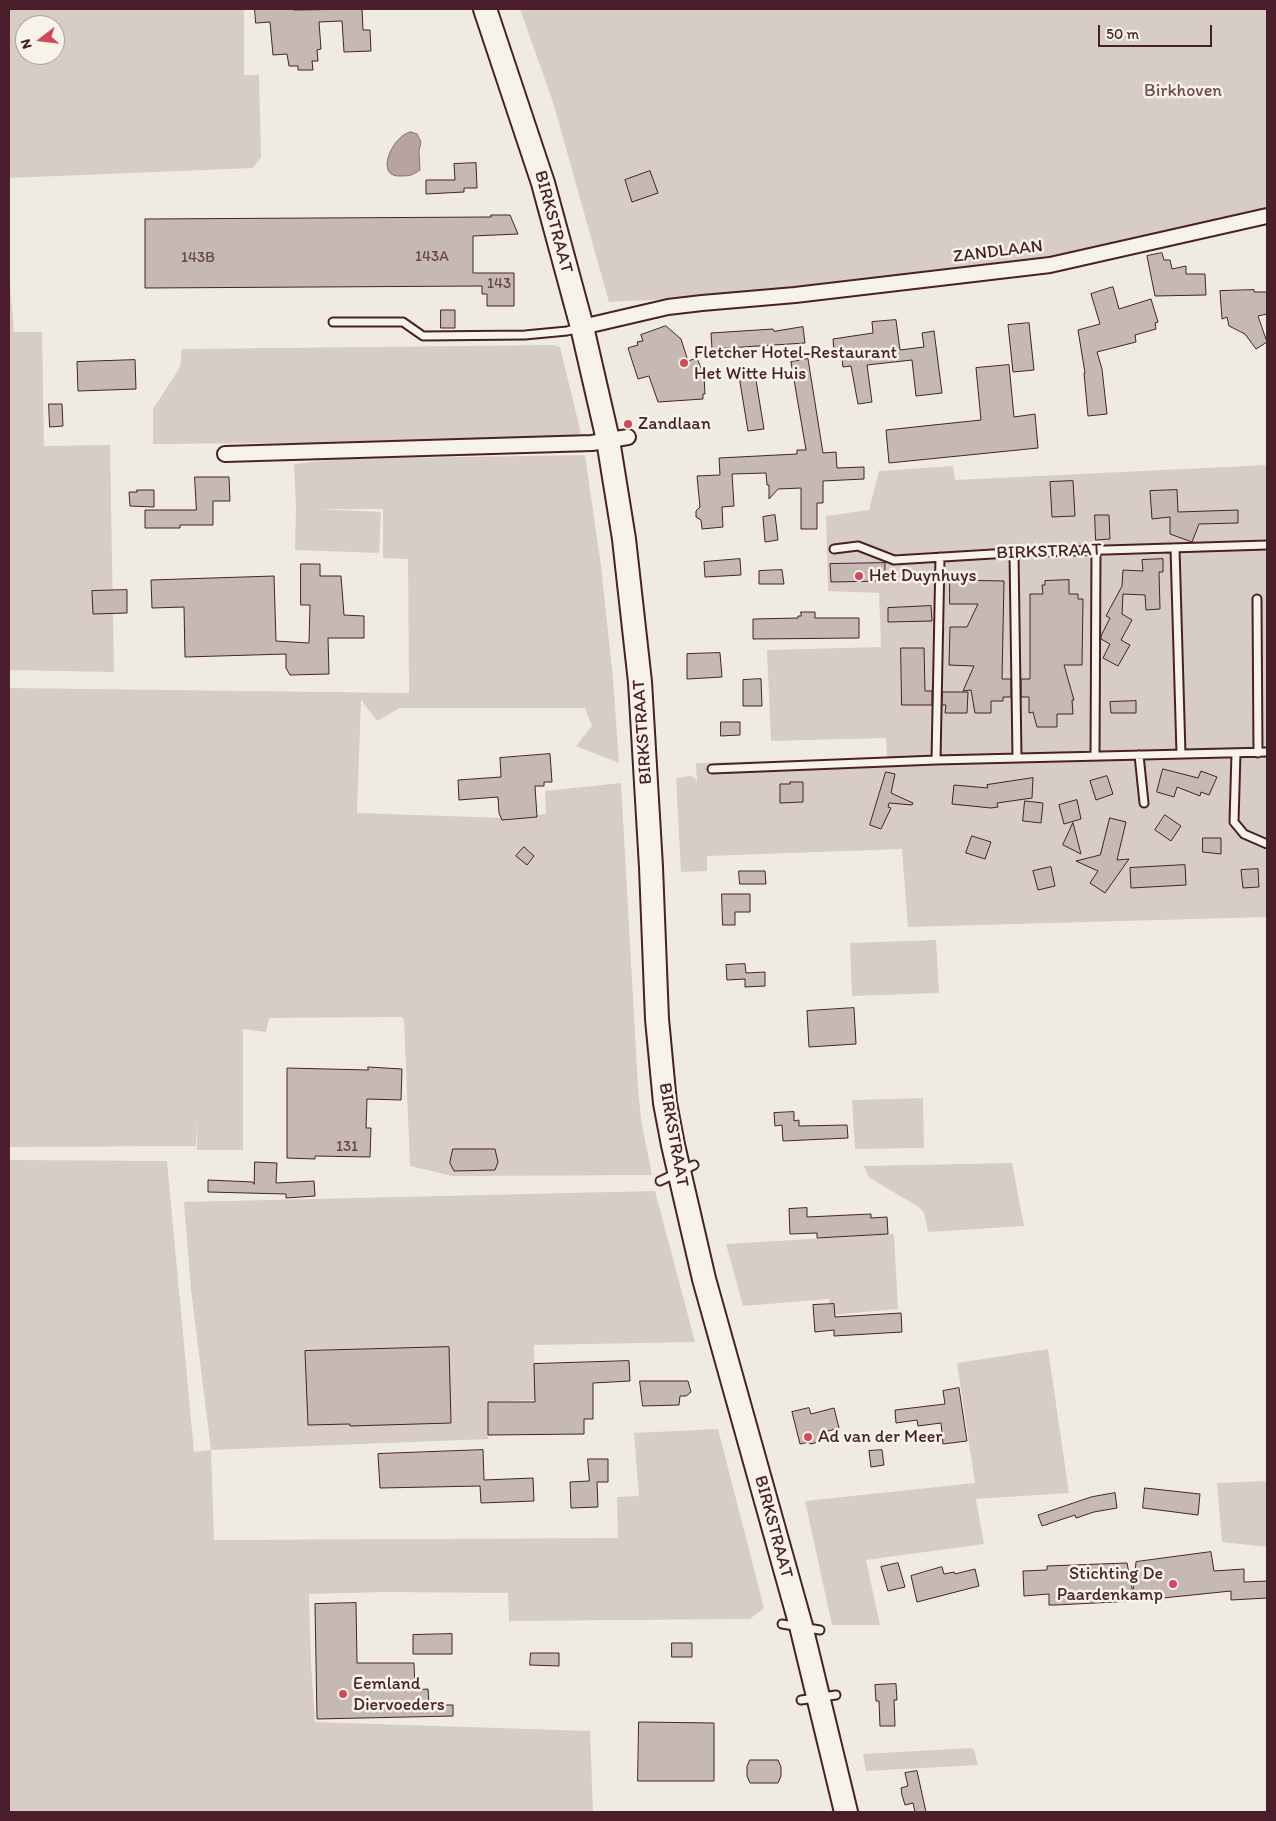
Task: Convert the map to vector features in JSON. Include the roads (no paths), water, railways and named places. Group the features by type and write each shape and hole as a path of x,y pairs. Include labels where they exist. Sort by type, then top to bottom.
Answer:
{"main road":[{"name":"BIRKSTRAAT","path":"485,9 543,183 582,327 618,438 624,539 640,682 651,867 657,1019 665,1103 677,1173 704,1279 801,1627 846,1812"}],"street":[{"name":"ZANDLAAN","path":"582,327 668,308 702,303 795,295 1050,265 1267,216"},
{"path":"225,454 592,443 618,438"}],"lane":[{"path":"333,322 403,322 423,336 525,335 566,331 582,327"},
{"name":"BIRKSTRAAT","path":"834,549 858,546 894,560 1014,553 1267,545"},
{"path":"1175,548 1181,754"},
{"path":"1095,756 1096,551"},
{"path":"1014,553 1017,758"},
{"path":"936,760 940,557"},
{"path":"1257,599 1258,753"},
{"path":"712,769 936,760 1267,752"},
{"path":"1236,753 1234,822 1244,834 1267,844"},
{"path":"1139,755 1144,803"}],"place":[{"name":"Fletcher Hotel-Restaurant Het Witte Huis","path":"684,363"},
{"name":"Zandlaan","path":"628,424"},
{"name":"Het Duynhuys","path":"859,576"},
{"name":"Ad van der Meer","path":"808,1437"},
{"name":"Stichting De Paardenkamp","path":"1173,1584"},
{"name":"Eemland Diervoeders","path":"343,1694"}],"park label":[{"name":"Birkhoven","path":"1183,91"}]}
